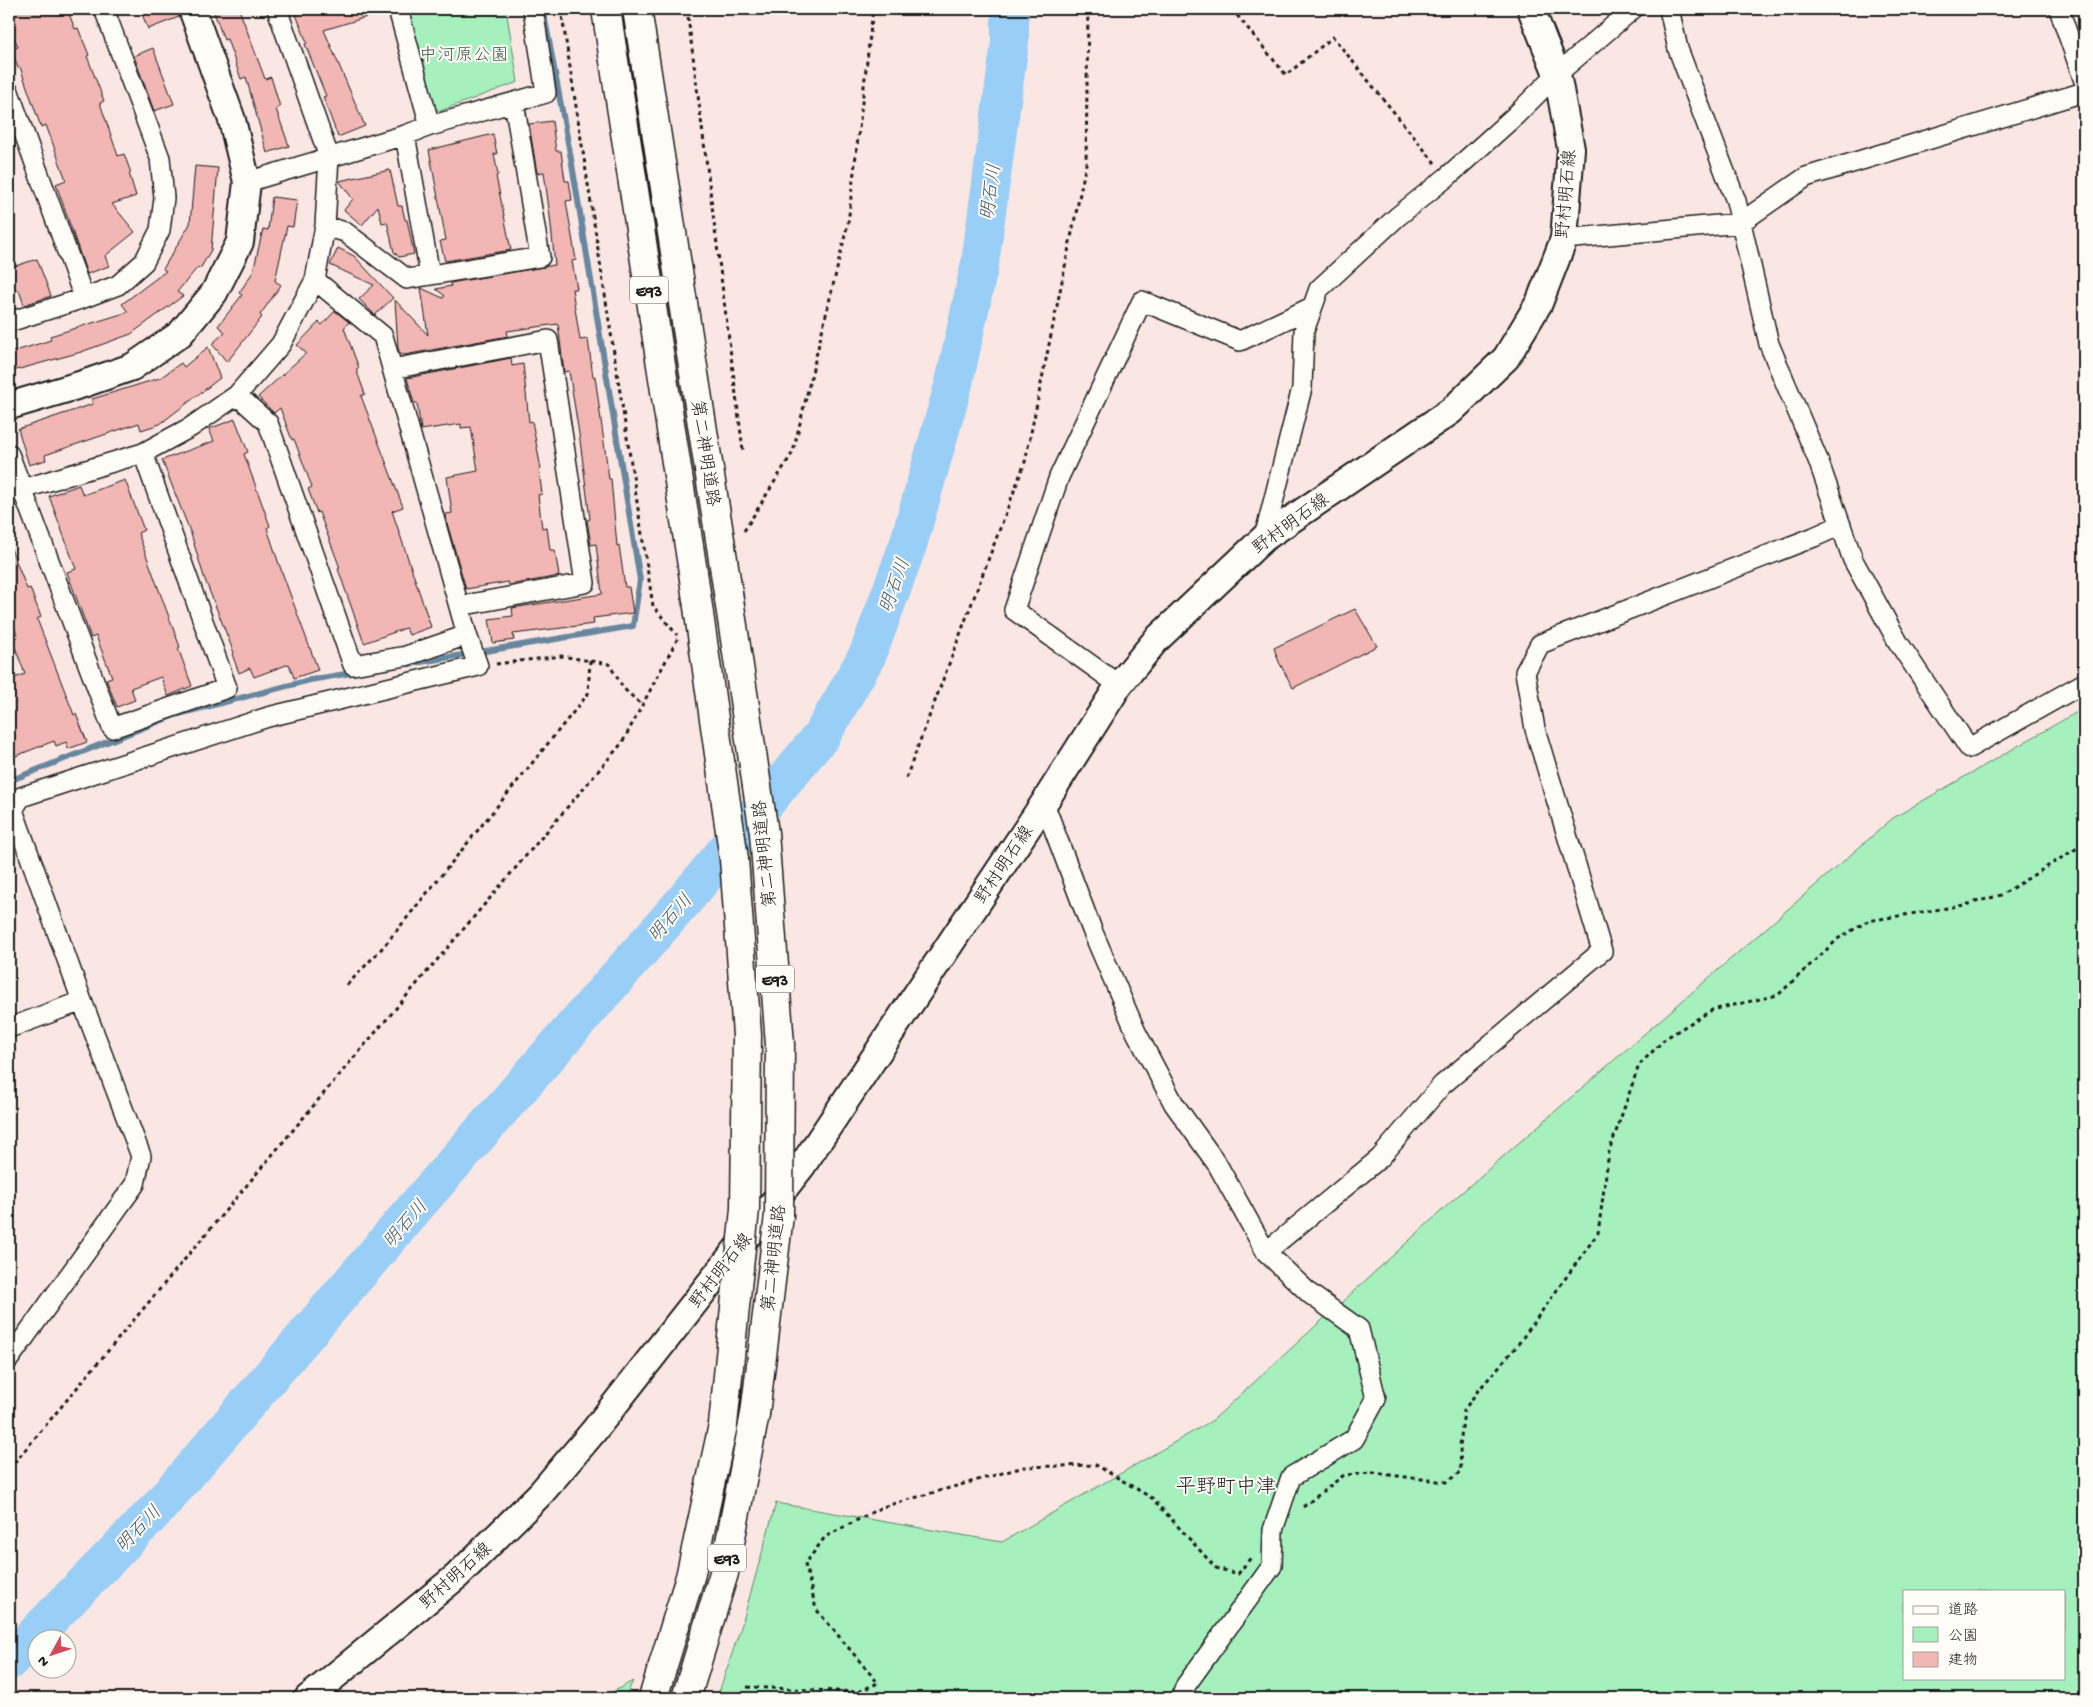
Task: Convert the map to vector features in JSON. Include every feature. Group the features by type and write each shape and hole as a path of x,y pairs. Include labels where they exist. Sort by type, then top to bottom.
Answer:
{"highway":[{"name":"第二神明道路","path":"606,9 693,572 734,859 747,1035 745,1208 723,1425 690,1577 653,1698"},
{"name":"第二神明道路","path":"637,9 731,541 764,834 780,1045 779,1215 755,1414 724,1573 686,1698"}],"main road":[{"path":"9,406 132,367 180,334 214,292 240,242 247,182 232,120 192,9"},
{"name":"野村明石線","path":"308,1698 457,1576 541,1494 593,1432 802,1166 1044,803 1119,685 1156,640 1264,538 1451,412 1506,358 1539,303 1564,239 1571,149 1557,74 1530,9"}],"street":[{"path":"9,322 84,298 118,284 144,262 160,230 164,198 160,158 104,9"},
{"path":"15,492 143,453 191,427 237,395 281,344 315,280 325,226 329,157 277,9"},
{"path":"398,9 430,126"},
{"path":"247,182 546,93 534,9"},
{"path":"1264,538 1302,388 1304,331 1319,289 1397,217 1447,177 1516,115 1557,74 1633,9"},
{"path":"1669,9 1678,49 1736,201 1769,344 1818,460 1853,560 1898,642 1969,748 2084,684"},
{"path":"2058,9 2084,82"},
{"path":"9,92 84,298"},
{"path":"1564,239 1740,223 1806,178 2084,92"},
{"path":"325,226 345,232 407,279 540,257 514,102"},
{"path":"405,135 430,276"},
{"path":"9,1359 135,1184 142,1156 82,1001 12,810 21,797 268,717 478,666 467,635 383,336 315,280"},
{"path":"1119,685 1014,610 1059,477 1142,301 1240,341 1312,307"},
{"path":"392,369 548,340 585,584 459,606"},
{"path":"237,395 268,424 354,665 406,656 467,635"},
{"path":"9,454 15,492 112,728 227,688 143,453"},
{"path":"1266,1252 1380,1158 1442,1085 1602,951 1535,729 1525,672 1540,644 1841,525"},
{"path":"1044,803 1092,930 1136,1032 1174,1104 1217,1164 1266,1252 1310,1294 1359,1329 1376,1399 1354,1439 1291,1477 1273,1530 1272,1566 1186,1685 1180,1698"},
{"path":"9,1028 82,1001"}],"path":[{"path":"561,9 654,606 679,636"},
{"path":"687,9 743,450"},
{"path":"731,541 793,452 848,223 873,9"},
{"path":"906,778 1025,462 1086,164 1088,9"},
{"path":"1232,9 1286,75 1333,37 1447,177"},
{"path":"9,1470 340,1074 622,743 684,628"},
{"path":"478,666 561,656 609,664 624,689 642,706"},
{"path":"347,985 385,946 588,694 590,660"},
{"path":"747,1687 858,1692 878,1682 816,1609 805,1564 825,1537 882,1507 1024,1467 1096,1466 1152,1498 1216,1568 1238,1574 1273,1530 1344,1474 1373,1473 1446,1482 1461,1472 1460,1446 1464,1410 1476,1392 1516,1347 1598,1233 1609,1152 1639,1065 1666,1038 1712,1010 1778,995 1839,938 1868,921 1965,905 2001,895 2084,844"}],"green space":[{"name":"中河原公園","path":"405,9 506,9 518,82 440,111 430,106"},
{"path":"2084,708 2084,1698 717,1698 742,1624 776,1503 1002,1542 1213,1420 1461,1193 1893,818"},
{"path":"633,1681 625,1698 601,1698"}],"building":[{"path":"9,9 67,9 75,29 78,28 89,55 87,56 104,101 100,103 118,156 124,154 131,173 129,173 136,196 112,204 135,232 105,256 109,266 87,274 56,184 66,180 46,125 41,127 20,67 18,68 11,50 18,47 9,25"},
{"path":"140,9 177,9 179,17 148,29"},
{"path":"224,9 239,9 265,79 271,77 280,107 276,109 289,146 267,153 246,77 241,79 227,39 224,40 214,12"},
{"path":"294,9 380,9 380,13 324,30 365,126 338,137 323,97 326,96 305,44 307,43"},
{"path":"153,48 174,104 154,111 134,56"},
{"path":"552,121 556,151 561,151 565,181 569,181 572,200 566,201 576,260 572,261 577,289 572,289 580,340 588,339 609,479 611,479 617,546 619,545 625,587 629,587 633,613 593,618 594,624 513,634 514,640 493,643 489,619 513,616 512,608 602,594 596,544 591,545 587,520 590,519 569,371 564,372 558,324 507,331 508,336 404,355 400,354 398,348 395,300 428,335 421,288 443,298 445,296 436,289 451,286 450,283 555,265 544,172 537,173 529,124"},
{"path":"493,134 497,154 494,154 498,175 496,176 511,250 445,261 440,241 446,240 429,150"},
{"path":"195,166 218,168 211,250 200,269 198,267 177,292 183,296 131,334 81,352 9,372 9,353 51,340 50,336 128,312 122,304 166,271 163,269 190,224"},
{"path":"390,170 398,206 402,206 405,220 407,220 414,254 399,257 394,252 387,222 382,223 378,206 362,225 344,210 353,199 339,181"},
{"path":"272,197 297,200 293,227 287,226 275,281 281,285 260,315 262,317 227,362 212,344 225,332 218,326 242,295 239,293 253,272 263,229 268,230"},
{"path":"338,248 354,256 393,298 375,315 359,299 374,285 330,265"},
{"path":"37,259 51,296 24,305 19,290 9,293 9,268"},
{"path":"335,311 349,322 344,328 359,368 356,369 365,394 361,396 403,507 392,511 431,627 409,635 406,628 364,643 338,569 340,568 319,512 317,513 308,489 312,487 294,439 292,440 280,408 274,413 258,397 306,353 297,345 319,322 322,325"},
{"path":"208,347 220,378 160,424 141,430 139,423 45,455 46,460 29,465 18,429 93,404 92,399 160,378 181,363 184,367"},
{"path":"511,358 512,366 523,364 529,422 532,421 541,469 539,470 542,494 538,495 542,528 547,527 550,550 555,550 559,576 509,585 508,582 466,589 447,523 446,514 452,513 447,477 478,471 471,427 461,428 461,424 421,430 417,403 414,403 407,378"},
{"path":"235,419 248,452 244,454 270,526 267,528 318,670 294,678 289,664 254,677 250,668 239,673 232,654 234,653 204,577 191,534 162,460 214,441 209,429"},
{"path":"125,480 144,530 138,533 180,647 178,648 192,686 168,696 161,677 131,688 135,700 117,707 106,679 112,677 96,636 91,638 67,572 76,569 49,496 79,485 83,495"},
{"path":"9,546 27,589 30,588 41,617 37,619 74,715 76,714 87,742 68,749 66,742 56,746 54,741 13,757 9,747 9,680 25,674 12,639 18,637 9,614"},
{"path":"1355,609 1377,646 1293,688 1274,648"}],"waterway":[{"path":"409,664 633,626 640,580 572,164 543,9"},
{"name":"明石川","path":"9,1661 157,1509 419,1203 683,902 822,735 868,654 908,545 954,383 980,263 1010,42 1010,9"},
{"path":"9,781 175,715 310,680 357,672"}],"district":[{"name":"平野町中津","path":"1226,1485"}]}
